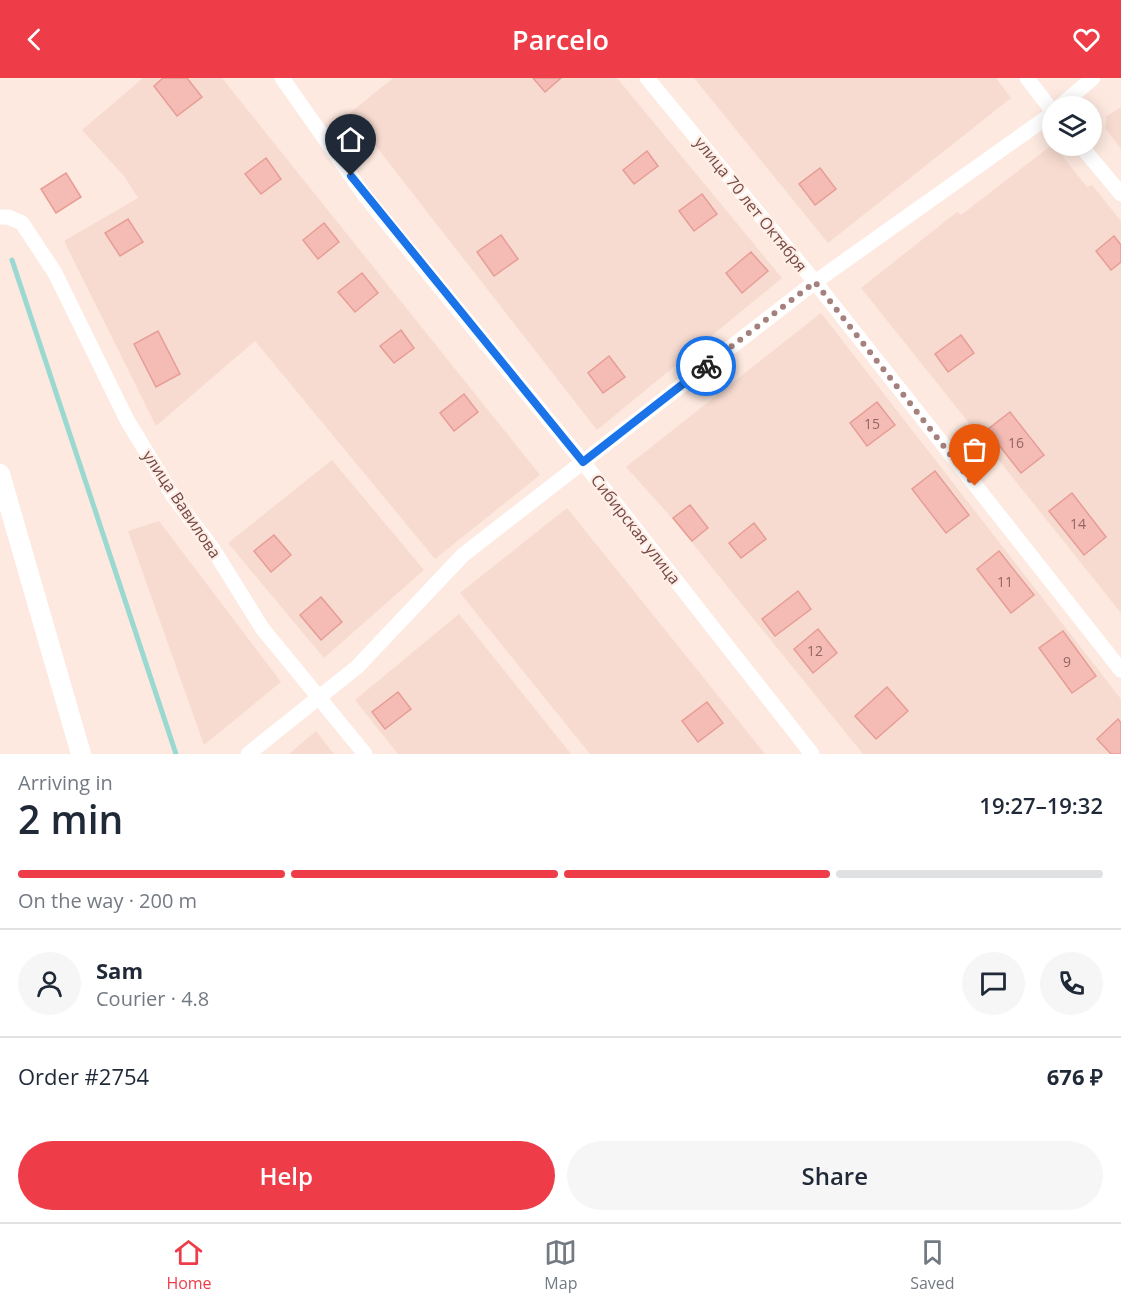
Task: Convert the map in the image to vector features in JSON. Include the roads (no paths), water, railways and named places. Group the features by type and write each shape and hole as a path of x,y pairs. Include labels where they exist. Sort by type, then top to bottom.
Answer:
{"street":[{"name":"Сибирская улица","path":"282,78 365,195 583,462 812,754"},
{"name":"улица 70 лет Октября","path":"647,78 815,282 1121,670"},
{"path":"1027,78 1042,98"},
{"path":"1071,96 1092,78"},
{"path":"248,754 357,667 463,555 815,282 1042,120"},
{"path":"1089,156 1121,194"},
{"name":"улица Вавилова","path":"0,218 8,217 22,223 55,273 127,420 172,496 213,549 262,628 365,754"},
{"path":"0,474 81,754"}],"waterway":[{"path":"12,260 176,754"}]}
